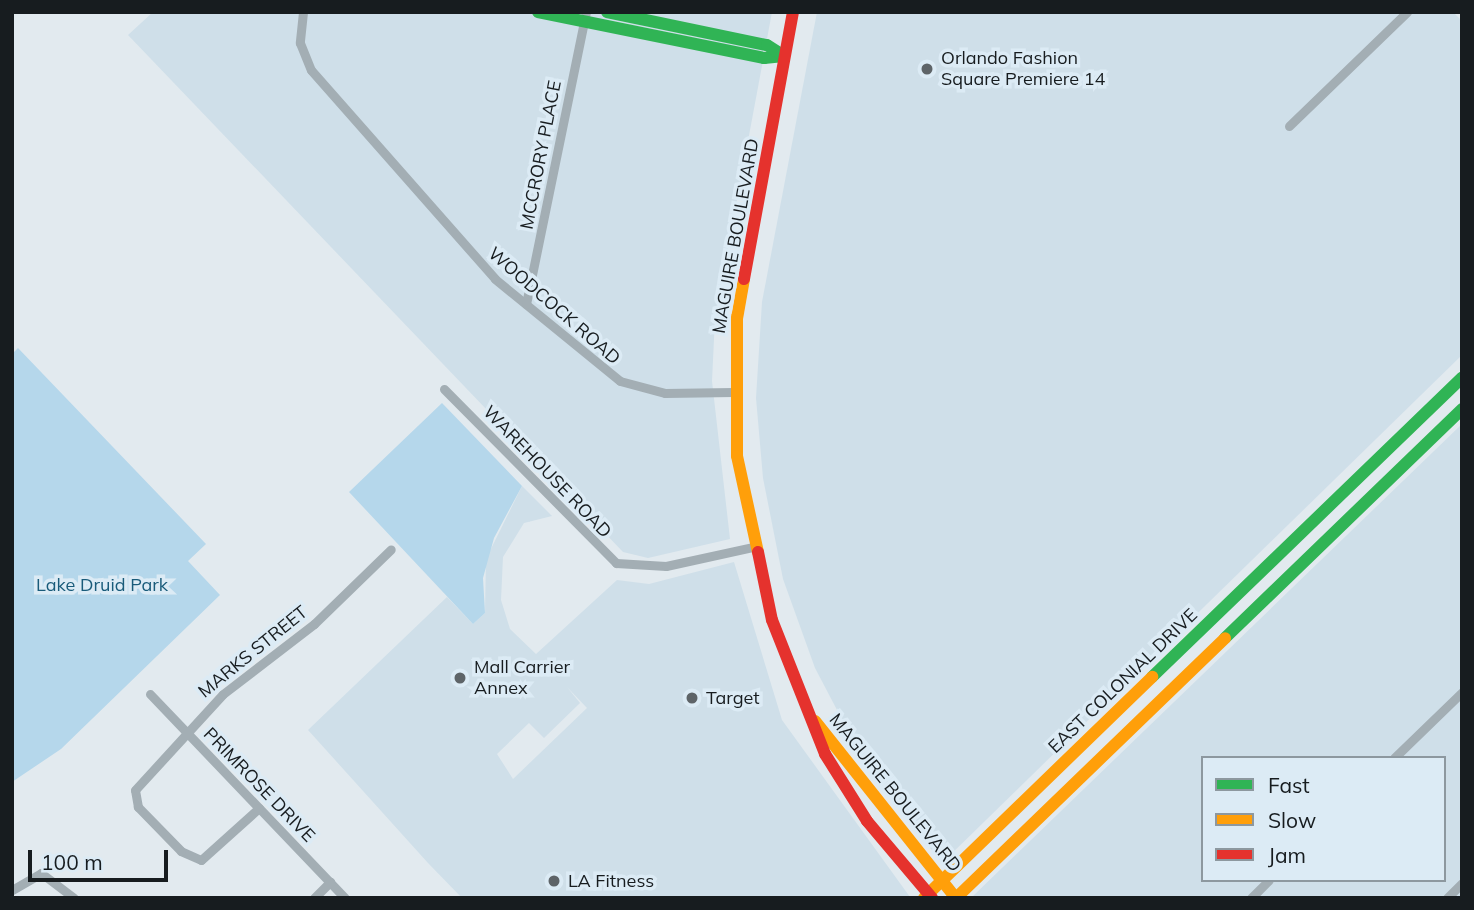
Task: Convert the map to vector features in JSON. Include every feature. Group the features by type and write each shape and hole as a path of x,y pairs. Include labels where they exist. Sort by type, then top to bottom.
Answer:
{"main road":[{"path":"538,12 585,17 764,58 785,56"},
{"path":"607,12 766,45 785,56"},
{"name":"MAGUIRE BOULEVARD","path":"793,12 737,317 733,392 737,456 772,620 806,710 867,821 928,896"},
{"name":"EAST COLONIAL DRIVE","path":"928,896 1462,378"},
{"path":"956,898 1462,409"},
{"path":"1184,678 1189,657 1224,620 1228,603"},
{"path":"1080,779 1083,762 1167,681 1172,658"},
{"name":"MAGUIRE BOULEVARD","path":"806,710 956,898"}],"street":[{"name":"WOODCOCK ROAD","path":"303,12 299,32 315,75 455,239 526,304 620,381 666,393 733,392"},
{"path":"1289,126 1407,12"},
{"name":"MCCRORY PLACE","path":"526,304 585,17"},
{"name":"WAREHOUSE ROAD","path":"444,388 616,562 666,566 757,546"},
{"path":"1347,489 1361,506"},
{"name":"MARKS STREET","path":"259,808 201,860 181,851 138,807 139,781 186,731 391,550"},
{"path":"1396,756 1462,692"},
{"name":"PRIMROSE DRIVE","path":"150,694 345,898"},
{"path":"12,890 41,873 74,898"},
{"path":"1251,898 1267,882"},
{"path":"314,898 330,883"},
{"path":"1447,898 1462,883"}],"shaded area":[{"path":"153,12 772,12 715,318 712,381 730,539 648,558 623,552 128,35"},
{"path":"817,12 1453,12 1462,21 1462,355 942,863 868,769 815,668 783,579 763,478 756,398 762,302"},
{"path":"1462,424 1462,898 973,896"},
{"path":"522,486 552,516 524,523 503,557 501,600 510,629 536,654 617,580 649,584 734,562 782,720 910,897 462,898 308,730 447,597 473,624 485,613 486,559","holes":["567,687 587,708 513,779 497,754 529,723 544,738 580,703"]}],"green space":[{"name":"Lake Druid Park","path":"18,348 206,544 188,561 220,595 61,749 12,782 12,354"},
{"path":"442,403 522,486 494,538 483,578 485,613 473,624 349,492"}],"traffic: fast":[{"path":"538,12 764,58 784,56"},
{"path":"607,12 767,45 784,56"},
{"path":"1152,677 1462,378"},
{"path":"1225,638 1462,409"}],"traffic: slow":[{"path":"744,279 737,317 737,456 758,552"},
{"path":"956,898 1225,638"},
{"path":"924,898 1152,677"},
{"path":"815,721 956,898"}],"traffic: jam":[{"path":"744,279 793,12"},
{"path":"758,552 772,620 825,754 867,821 932,898"}],"place":[{"name":"Orlando Fashion Square Premiere 14","path":"927,69"},
{"name":"Mall Carrier Annex","path":"460,678"},
{"name":"Target","path":"692,698"},
{"name":"LA Fitness","path":"554,881"}]}
